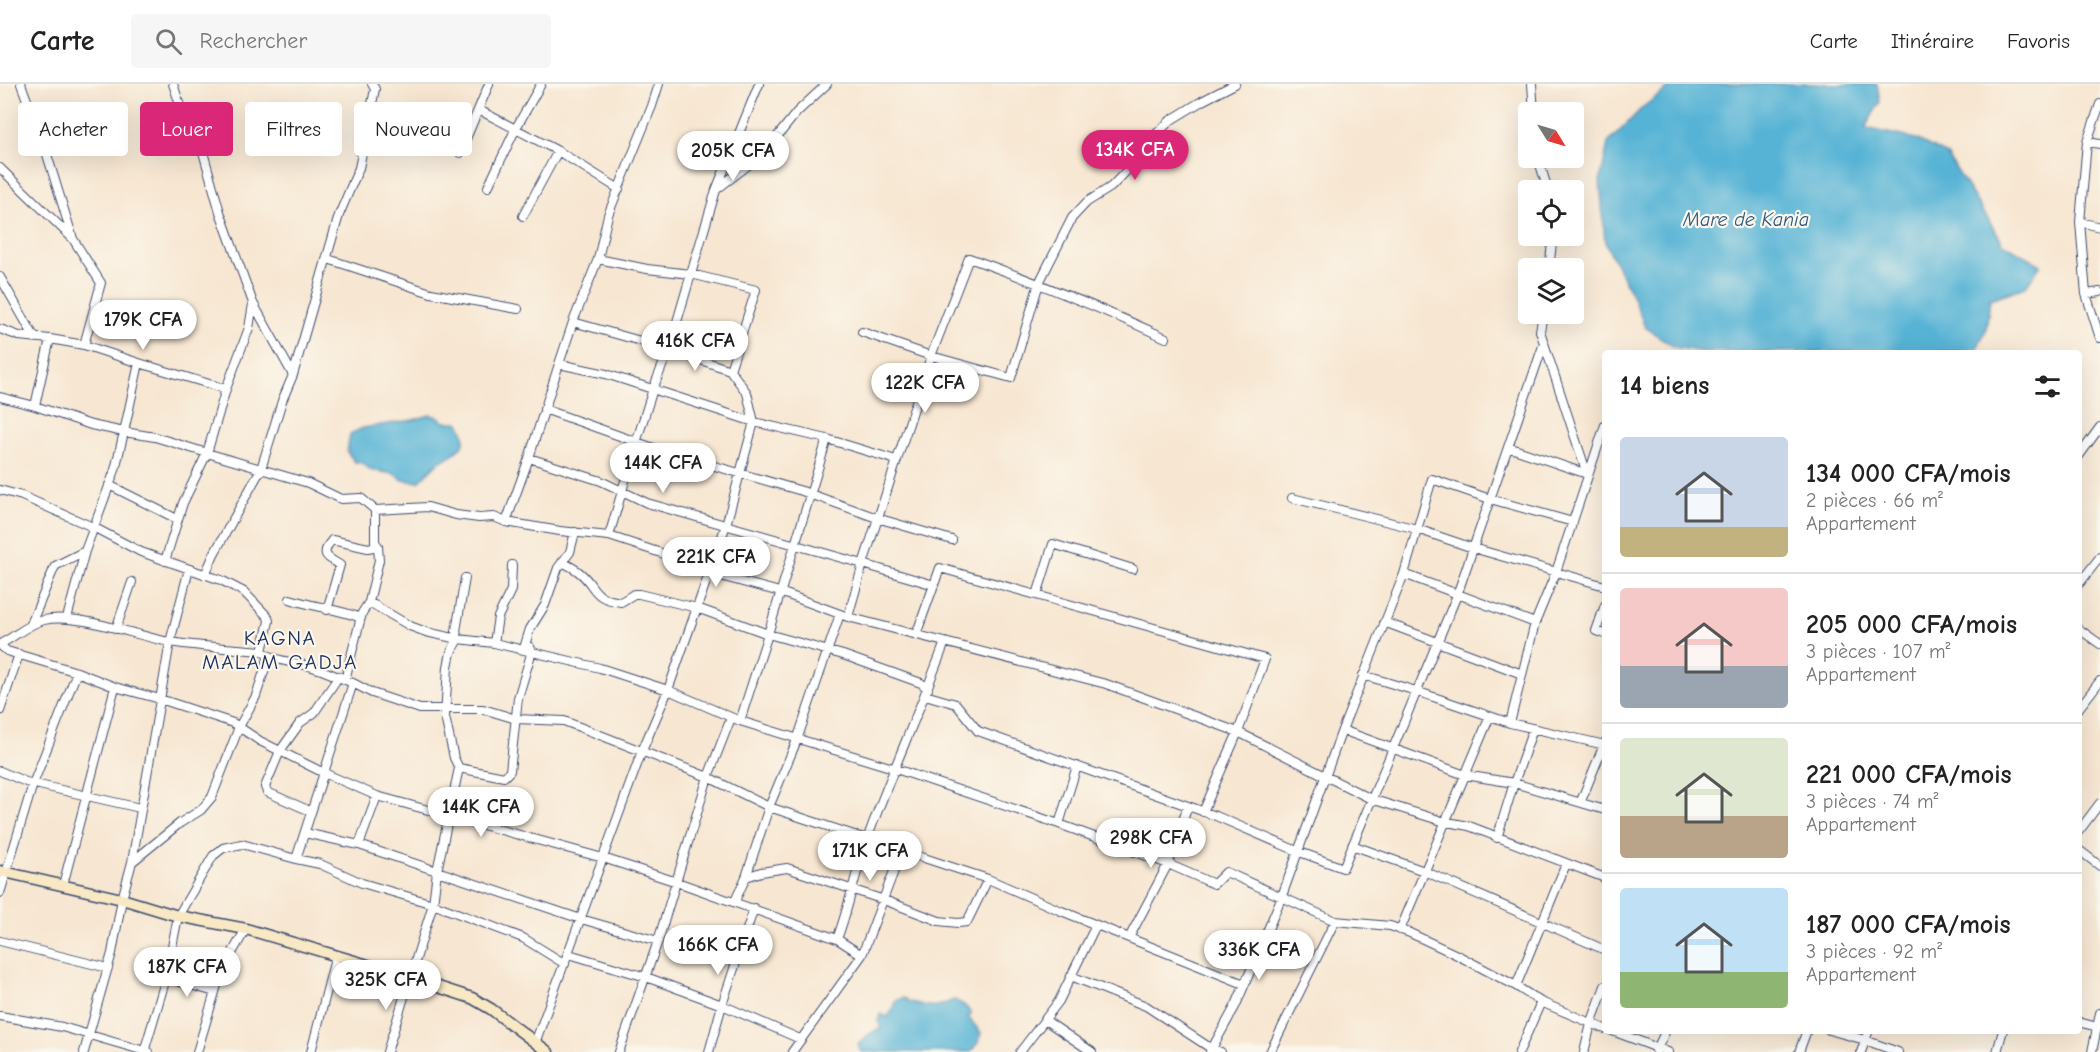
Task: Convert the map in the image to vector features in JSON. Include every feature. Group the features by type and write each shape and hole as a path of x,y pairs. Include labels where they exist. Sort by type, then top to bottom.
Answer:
{"street":[{"path":"21,84 45,148 73,238 100,283 84,345"},
{"path":"173,84 203,152 220,212 253,303 293,375"},
{"path":"205,575 214,554 261,469 282,401 293,375 339,215 358,168 375,89 372,84"},
{"path":"472,126 489,84"},
{"path":"488,187 516,128 541,84"},
{"path":"506,522 573,322 598,259 608,216 652,106 658,84"},
{"path":"609,536 653,389 669,349 716,190 759,84"},
{"path":"716,190 764,153 797,112 827,84"},
{"path":"862,332 932,356 1011,378 1039,283 1072,218 1087,202 1111,187 1134,163 1154,136 1171,120 1235,84"},
{"path":"1533,84 1534,102"},
{"path":"2100,104 2087,142 2080,222 2086,294 2100,338"},
{"path":"479,110 558,151 619,189"},
{"path":"2087,142 2100,144"},
{"path":"523,216 558,151"},
{"path":"0,168 73,238"},
{"path":"2080,222 2100,227"},
{"path":"735,901 797,740 826,651 844,615 863,564 932,356 969,258 1101,308 1166,338"},
{"path":"328,259 431,292 518,309"},
{"path":"598,259 647,269 691,274 756,290 730,370"},
{"path":"0,277 35,338"},
{"path":"2086,294 2100,292"},
{"path":"165,561 177,519 207,453 226,389 249,328 253,303"},
{"path":"535,1043 697,608 726,525 754,422 747,393 730,370 669,349 573,322"},
{"path":"1541,324 1540,331 1587,474"},
{"path":"0,328 20,336 84,345 226,389"},
{"path":"35,406 50,339"},
{"path":"562,562 580,572 596,593 603,598 621,602 634,594 697,608 768,634 921,683 926,692 956,704 978,731 1188,806 1343,868 1457,595 1544,343"},
{"path":"67,618 85,551 116,470 139,363"},
{"path":"559,364 606,374 754,422 827,439 896,460"},
{"path":"0,397 91,425 155,436 308,483 341,499 361,498 375,510 428,507 456,515 479,518 495,517 506,522 609,536 661,553 709,573 780,592 844,615 1106,684 1238,732 1371,799 1469,826 1602,877"},
{"path":"544,409 636,443 740,472 877,518 952,540"},
{"path":"2082,452 2099,430"},
{"path":"1510,723 1535,623 1556,572 1602,433"},
{"path":"740,721 827,439"},
{"path":"1508,447 1587,474"},
{"path":"529,458 622,489 647,503 934,585"},
{"path":"1211,1051 1236,1005 1282,896 1342,730 1404,574 1432,479 1490,499 1573,522"},
{"path":"109,485 177,519"},
{"path":"0,490 22,496 95,528 141,552 221,580 244,592 268,617 262,651"},
{"path":"1292,498 1417,529 1473,548 1602,585"},
{"path":"296,859 324,773 362,613 369,602 379,560 378,546 375,542 375,510"},
{"path":"532,651 525,645 526,638 545,605 551,583 570,552 576,532"},
{"path":"327,610 340,565 330,561 325,553 332,540 368,548 378,546"},
{"path":"1037,595 1053,544 1133,570"},
{"path":"31,624 55,566 85,551"},
{"path":"2082,580 2100,557"},
{"path":"494,642 498,617 511,590 512,565"},
{"path":"916,635 940,568 1265,658 1238,732 1203,812"},
{"path":"84,1052 108,968 132,862 170,642 189,569"},
{"path":"1404,574 1535,623"},
{"path":"387,1052 433,904 437,871 459,768 447,732 445,709 451,652 458,639 456,631 465,578"},
{"path":"116,629 132,582"},
{"path":"290,598 327,610 343,611 361,618"},
{"path":"369,602 410,626 426,632 458,639 494,642 532,651 600,668 668,690 731,718 893,768 1059,824 1168,864 1214,884 1226,872 1335,921 1389,926 1457,954 1541,1002 1602,1028"},
{"path":"1602,614 1596,631 1602,633"},
{"path":"862,955 837,939 735,901 603,858 377,796 324,773 239,727 160,699 115,687 77,672 7,651 0,645 31,624 45,619 67,618 170,642 262,651 269,656 310,666 372,693 420,709 483,709 516,719 564,721 708,777 770,807 988,879 1244,984"},
{"path":"1384,622 1522,674"},
{"path":"2082,631 2100,644"},
{"path":"837,939 867,838 945,642"},
{"path":"459,768 507,776 510,771 520,692 532,651"},
{"path":"0,711 19,654"},
{"path":"132,862 208,803 212,797 239,727 256,696 269,656"},
{"path":"0,893 2,871 77,672"},
{"path":"1363,675 1510,723 1602,743"},
{"path":"310,811 265,790 280,751 300,723 314,713 346,680"},
{"path":"2082,704 2100,681"},
{"path":"63,885 115,687"},
{"path":"1400,930 1490,716"},
{"path":"618,1052 658,941 708,777 731,718"},
{"path":"1497,838 1533,729"},
{"path":"1342,730 1465,775 1514,783 1602,809"},
{"path":"1581,801 1602,751"},
{"path":"1059,824 1077,766"},
{"path":"0,771 33,784 140,808"},
{"path":"359,845 377,796"},
{"path":"2082,827 2100,803"},
{"path":"1129,938 1168,864 1188,806"},
{"path":"305,833 359,845 581,919 658,941"},
{"path":"0,1016 62,1027 146,1052 166,978 178,915 213,856 223,848 243,844 320,864 363,883 433,904 523,938 564,964"},
{"path":"1352,845 1424,872 1602,949"},
{"path":"792,1052 862,955 902,850"},
{"path":"2082,852 2100,866"},
{"path":"1516,986 1566,864"},
{"path":"746,877 787,868 853,889 939,921 958,923 967,922 988,879"},
{"path":"2,871 122,899 178,915 246,929 472,998 491,1009 548,1052"},
{"path":"709,1052 754,908"},
{"path":"1270,1052 1335,921"},
{"path":"1020,1052 1059,1001 1096,925"},
{"path":"197,1052 221,972 246,929"},
{"path":"0,941 108,968"},
{"path":"568,954 646,977 722,1005 800,1039"},
{"path":"311,1052 336,955"},
{"path":"1071,976 1146,1006 1211,1051 1221,1052"},
{"path":"166,978 215,992"},
{"path":"1584,1052 1602,995"},
{"path":"1519,1052 1541,1002"},
{"path":"2092,1052 2100,1013"},
{"path":"1045,1020 1092,1052"},
{"path":"2082,1023 2097,1027"},
{"path":"1619,1034 1656,1050 1668,1052"},
{"path":"1656,1050 1664,1034"},
{"path":"1798,1052 1805,1034"},
{"path":"1843,1034 1898,1052"},
{"path":"1861,1052 1867,1034"},
{"path":"1997,1052 2002,1034"}],"water":[{"name":"Mare de Kania","path":"1689,84 1877,84 1880,102 1865,128 1916,139 1947,155 2003,243 2041,265 2025,287 1990,299 1986,330 1976,350 1691,350 1674,347 1645,327 1634,299 1605,242 1600,181 1608,143 1643,107 1673,85 1688,86"},
{"path":"430,415 439,417 444,422 458,422 463,430 464,442 458,450 435,465 419,482 403,480 394,474 371,470 360,462 355,462 347,452 350,434 363,428"},
{"path":"902,998 907,999 908,1002 931,1006 954,1000 962,1004 968,1009 971,1015 968,1017 981,1033 979,1041 971,1052 861,1052 858,1045 881,1028 878,1021 880,1014 887,1017 895,1001"}],"district":[{"name":"KAGNA MALAM GADJA","path":"280,650"}]}
